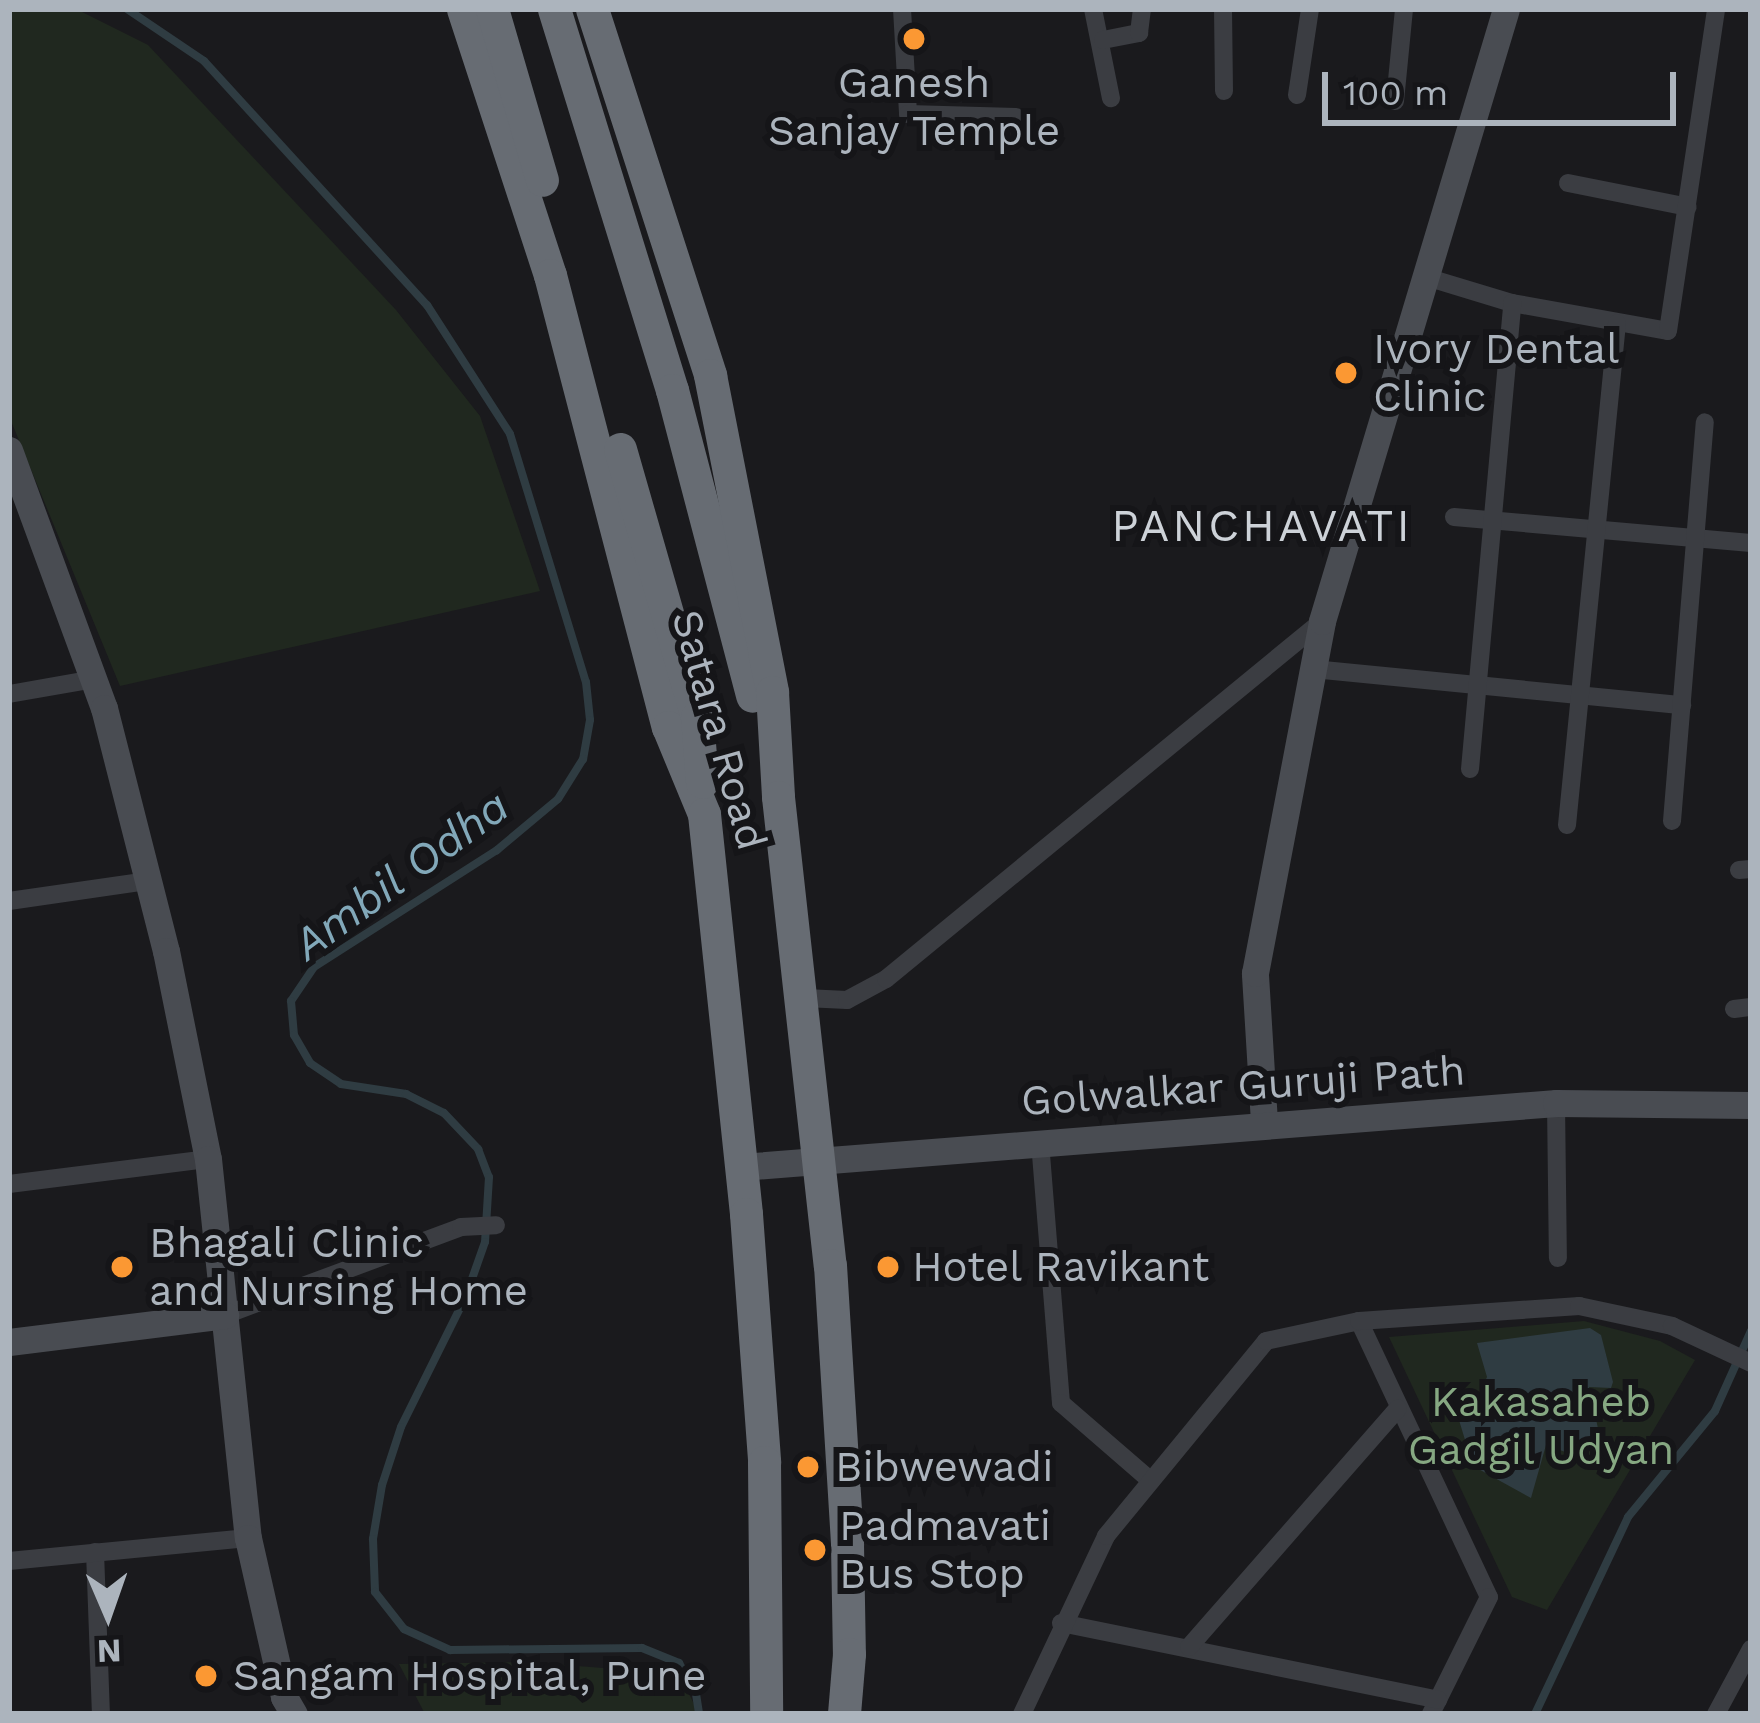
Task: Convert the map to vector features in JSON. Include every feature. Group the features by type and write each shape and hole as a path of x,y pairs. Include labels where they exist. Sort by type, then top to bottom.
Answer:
{"highway":[{"name":"Satara Road","path":"463,9 550,275 668,727 704,814 741,1167 764,1462 766,1714"},
{"path":"492,9 697,717 704,814"},
{"path":"554,9 666,368 778,796"},
{"name":"Satara Road","path":"592,9 710,375 772,692 778,796 805,998 815,1161 830,1265 847,1544 849,1654 844,1714"}],"street":[{"path":"902,9 908,114 1016,117"},
{"path":"1094,9 1111,98"},
{"path":"1103,40 1139,33 1142,9"},
{"path":"1222,9 1224,91"},
{"path":"1298,95 1310,9"},
{"path":"1395,100 1404,9"},
{"path":"1264,1122 1255,973 1322,621 1506,9"},
{"path":"1426,277 1512,302 1668,331 1716,9"},
{"path":"1568,183 1688,207"},
{"path":"1470,769 1512,302"},
{"path":"1567,824 1617,323"},
{"path":"1672,821 1706,422"},
{"path":"9,450 94,679 147,881 208,1159 248,1538 284,1697 294,1714"},
{"path":"1454,518 1751,542"},
{"path":"805,998 848,1000 886,979 1322,621"},
{"path":"1312,669 1682,705"},
{"path":"9,694 94,679"},
{"path":"9,901 147,881"},
{"path":"1556,1103 1558,1258"},
{"name":"Golwalkar Guruji Path","path":"741,1167 1264,1122 1556,1103 1751,1106"},
{"path":"1040,1142 1061,1403 1150,1481"},
{"path":"9,1184 208,1159"},
{"path":"9,1342 225,1315 461,1227 496,1225"},
{"path":"1022,1714 1061,1623 1106,1537 1266,1341 1358,1321 1580,1306 1672,1325 1751,1363"},
{"path":"1061,1623 1190,1647 1435,1707 1489,1597 1358,1321"},
{"path":"1190,1647 1398,1408"},
{"path":"9,1561 248,1538"},
{"path":"95,1552 101,1714"},
{"path":"1716,1714 1751,1649"}],"green space":[{"path":"9,9 76,9 148,45 396,310 480,416 540,591 120,686 9,416"},
{"name":"Kakasaheb Gadgil Udyan","path":"1584,1321 1660,1341 1695,1360 1547,1610 1512,1597 1389,1337"},
{"path":"527,1662 679,1674 699,1714 425,1714 399,1664"}],"shaded area":[{"path":"1590,1328 1601,1335 1613,1382 1611,1388 1589,1387 1599,1433 1568,1453 1546,1445 1531,1498 1473,1466 1455,1407 1478,1397 1487,1377 1477,1343"}],"waterway":[{"name":"Ambil Odha","path":"127,9 204,61 427,305 510,434 586,682 590,720 583,759 558,799 497,850 314,967 291,1001 294,1035 310,1063 341,1084 406,1094 444,1113 478,1149 489,1177 485,1242 466,1296 401,1427 382,1485 373,1539 375,1592 404,1629 450,1650 642,1648 679,1663 696,1694 699,1714"},
{"path":"1535,1714 1628,1517 1715,1411 1751,1331"}],"place":[{"name":"Ganesh Sanjay Temple","path":"914,39"},
{"name":"Ivory Dental Clinic","path":"1346,373"},
{"name":"Bhagali Clinic and Nursing Home","path":"122,1267"},
{"name":"Hotel Ravikant","path":"888,1267"},
{"name":"Bibwewadi","path":"808,1467"},
{"name":"Padmavati Bus Stop","path":"815,1550"},
{"name":"Sangam Hospital, Pune","path":"206,1676"}],"district":[{"name":"PANCHAVATI","path":"1262,526"}]}
